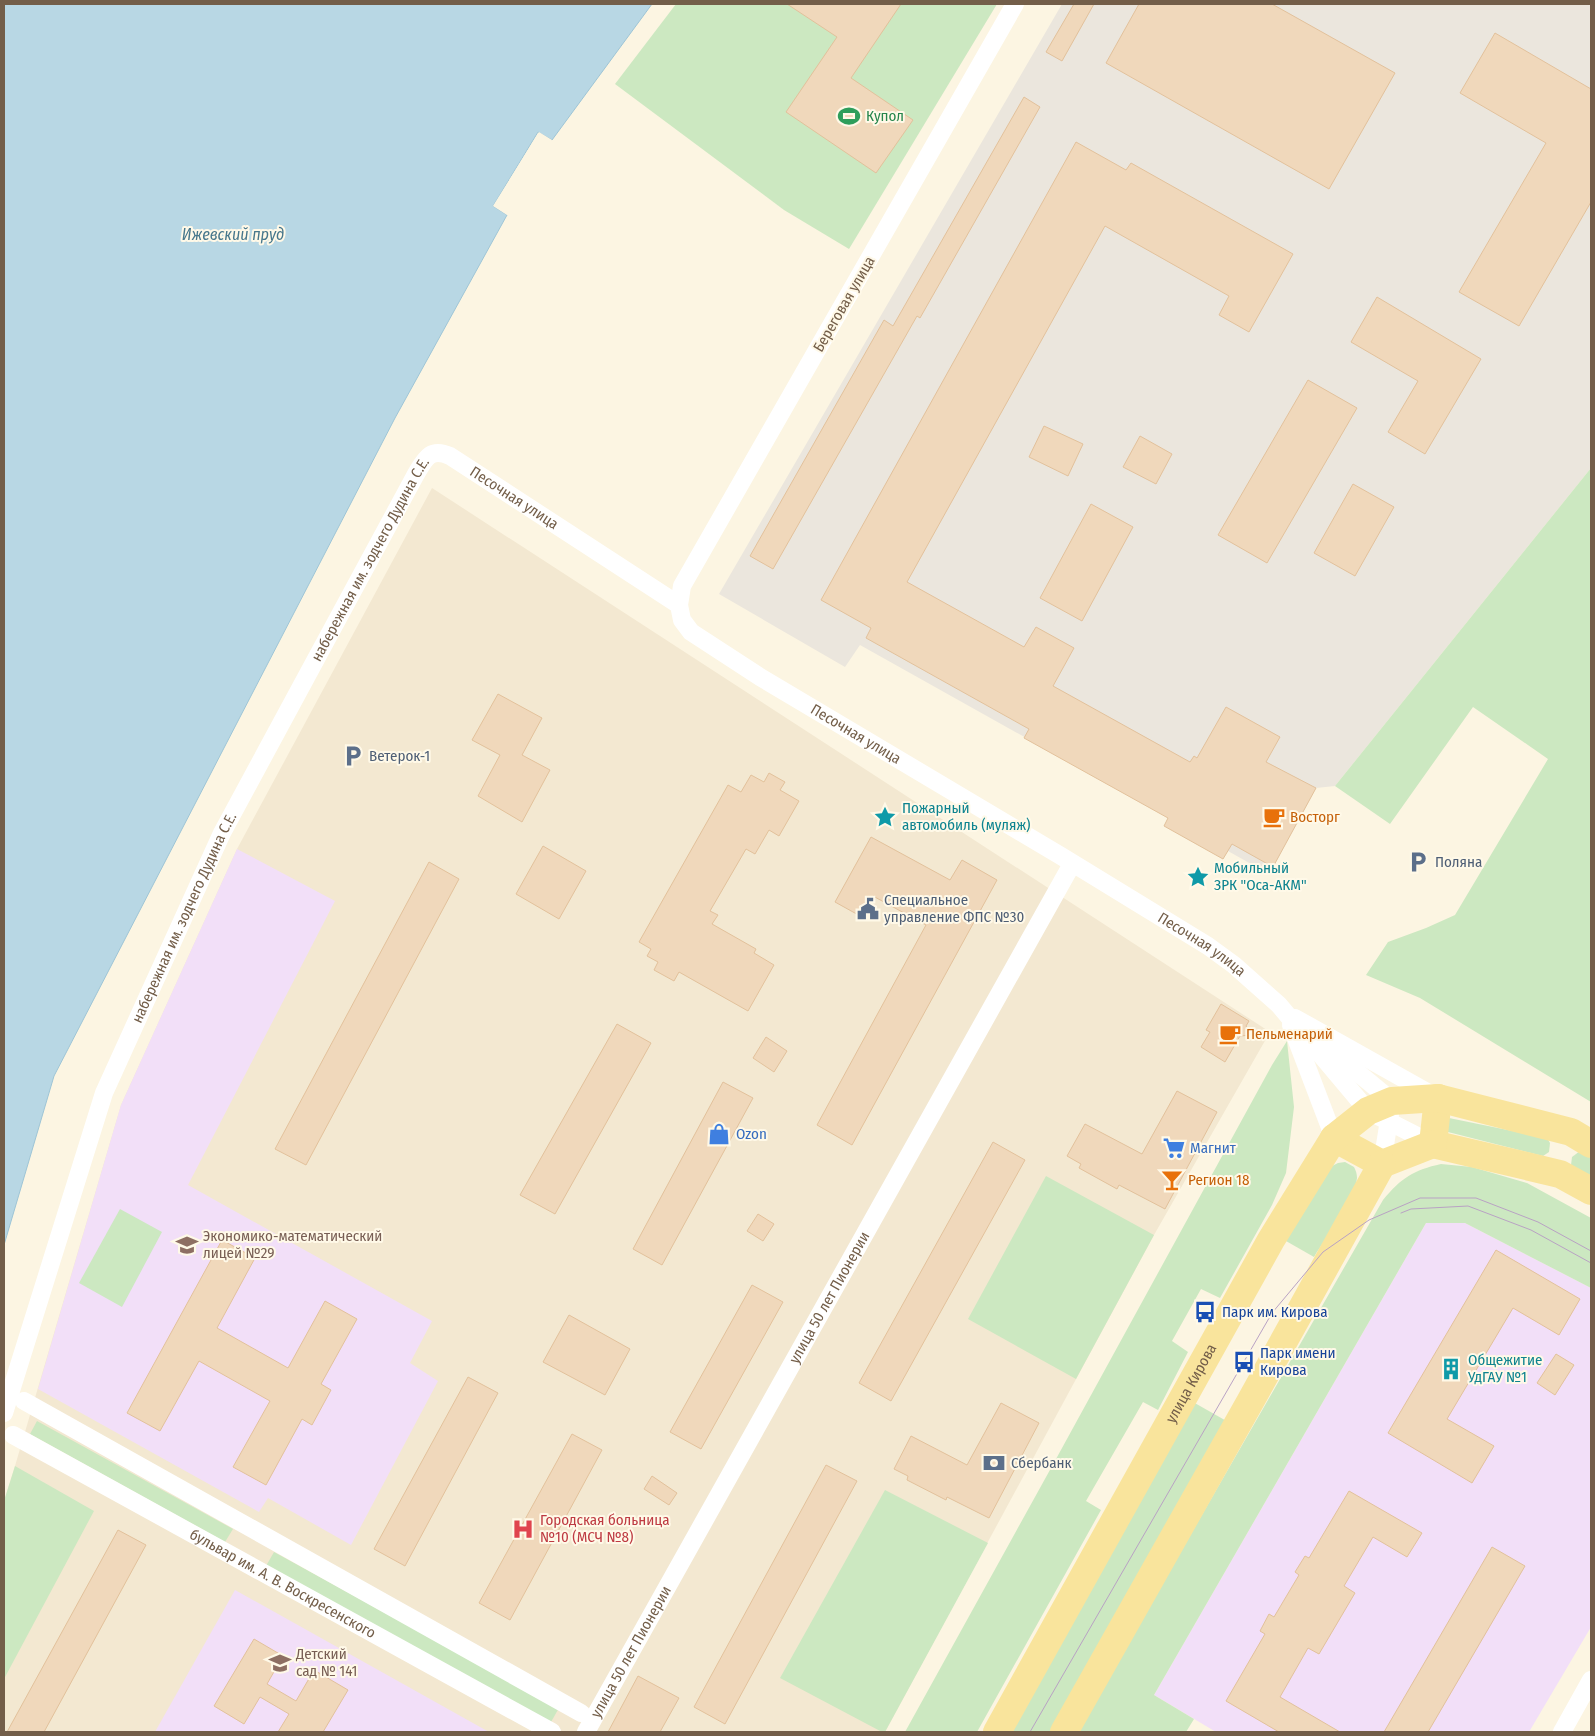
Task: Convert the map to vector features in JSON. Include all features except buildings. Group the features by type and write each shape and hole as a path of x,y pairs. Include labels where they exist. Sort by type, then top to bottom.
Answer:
{"main road":[{"path":"1064,1732 1246,1411 1382,1164 1433,1144 1438,1098 1383,1111"},
{"name":"Песочная улица","path":"1438,1098 1581,1138"},
{"name":"улица Кирова","path":"997,1732 1271,1240 1334,1138 1383,1111"},
{"path":"1334,1138 1382,1164"},
{"path":"1560,1174 1581,1138"},
{"name":"Песочная улица","path":"1433,1144 1560,1174 1591,1191"}],"street":[{"name":"Береговая улица","path":"679,605 682,586 1015,4"},
{"name":"Песочная улица","path":"433,454 444,453 450,456 679,605 682,620 691,632 737,662 1208,946 1267,993 1383,1111 1433,1144"},
{"name":"набережная им. зодчего Дудина С.Е.","path":"4,1413 104,1093 222,833 416,474 423,462 433,454"},
{"name":"улица 50 лет Пионерии","path":"586,1732 1072,864"},
{"name":"Песочная улица","path":"1286,1013 1438,1098"},
{"name":"Песочная улица","path":"1286,1013 1383,1111"},
{"name":"Песочная улица","path":"1286,1013 1334,1138"},
{"path":"1382,1164 1383,1111"},
{"path":"24,1401 582,1713"},
{"name":"бульвар им. А. В. Воскресенского","path":"13,1435 552,1732"},
{"path":"1562,1732 1591,1680"}],"shaded area":[{"path":"1062,4 1591,4 1591,468 1335,786 1316,788 1269,874 860,645 845,667 719,594"},
{"path":"432,488 1270,1032 1154,1235 885,1732 4,1732 4,1501 121,1105 237,849"},
{"name":"Экономико-математический лицей №29","path":"237,849 335,901 188,1185 432,1321 410,1363 438,1381 351,1545 268,1498 259,1512 38,1389 121,1105"},
{"path":"1426,1223 1465,1223 1591,1288 1591,1627 1529,1732 1216,1732 1154,1695"},
{"name":"Детский сад № 141","path":"235,1590 489,1732 155,1732"}],"green space":[{"path":"676,4 997,4 849,249 784,210 615,84"},
{"path":"1591,468 1591,1102 1420,998 1366,975 1388,942 1455,915 1548,759 1473,707 1390,824 1335,786"},
{"path":"1287,1041 1294,1107 1286,1173 1272,1205 1220,1298 1201,1289 1172,1341 1188,1352 1158,1410 1143,1402 1086,1501 1101,1510 977,1732 905,1732 1272,1065"},
{"path":"1449,1118 1547,1138 1550,1143 1549,1152 1543,1156 1448,1132 1443,1129"},
{"path":"1580,1151 1591,1152 1591,1180 1571,1165 1572,1157"},
{"path":"1345,1162 1354,1167 1357,1174 1355,1187 1346,1207 1314,1257 1286,1241 1332,1166"},
{"path":"1441,1164 1472,1167 1527,1183 1591,1218 1591,1288 1465,1223 1426,1223 1154,1695 1194,1719 1186,1732 1077,1732 1383,1200 1409,1176 1423,1169"},
{"path":"1046,1176 1154,1235 1076,1379 968,1319"},
{"path":"120,1209 162,1232 122,1307 79,1283"},
{"path":"1193,1402 1230,1423 1055,1732 1006,1732"},
{"path":"37,1421 233,1529 225,1542 30,1434"},
{"path":"15,1466 94,1511 4,1679 4,1501"},
{"path":"885,1490 988,1543 885,1732 882,1732 780,1678"},
{"path":"274,1552 559,1708 551,1722 266,1566"}],"water":[{"name":"Ижевский пруд","path":"4,4 652,4 552,140 538,132 493,206 507,215 395,418 54,1076 4,1245"}],"pier":[{"path":"539,132 552,140 551,142 539,135 496,205 508,212 507,215 493,206"}],"tram line":[{"path":"1030,1732 1272,1313 1323,1252 1369,1220 1420,1198 1476,1198 1538,1222 1591,1251"},
{"path":"1401,1213 1411,1209 1468,1206 1531,1230 1591,1263"}],"place":[{"name":"Купол","path":"849,116"},
{"name":"Ветерок-1","path":"353,756"},
{"name":"Пожарный автомобиль (муляж)","path":"885,817"},
{"name":"Восторг","path":"1274,817"},
{"name":"Поляна","path":"1418,862"},
{"name":"Мобильный ЗРК \"Оса-АКМ\"","path":"1198,877"},
{"name":"Специальное управление ФПС №30","path":"868,909"},
{"name":"Пельменарий","path":"1230,1034"},
{"name":"Ozon","path":"719,1134"},
{"name":"Магнит","path":"1174,1148"},
{"name":"Регион 18","path":"1172,1180"},
{"name":"Экономико-математический лицей №29","path":"187,1245"},
{"name":"Парк им. Кирова","path":"1205,1312"},
{"name":"Парк имени Кирова","path":"1244,1362"},
{"name":"Общежитие УдГАУ №1","path":"1451,1369"},
{"name":"Сбербанк","path":"994,1463"},
{"name":"Городская больница №10 (МСЧ №8)","path":"523,1529"},
{"name":"Детский сад № 141","path":"280,1663"}]}
